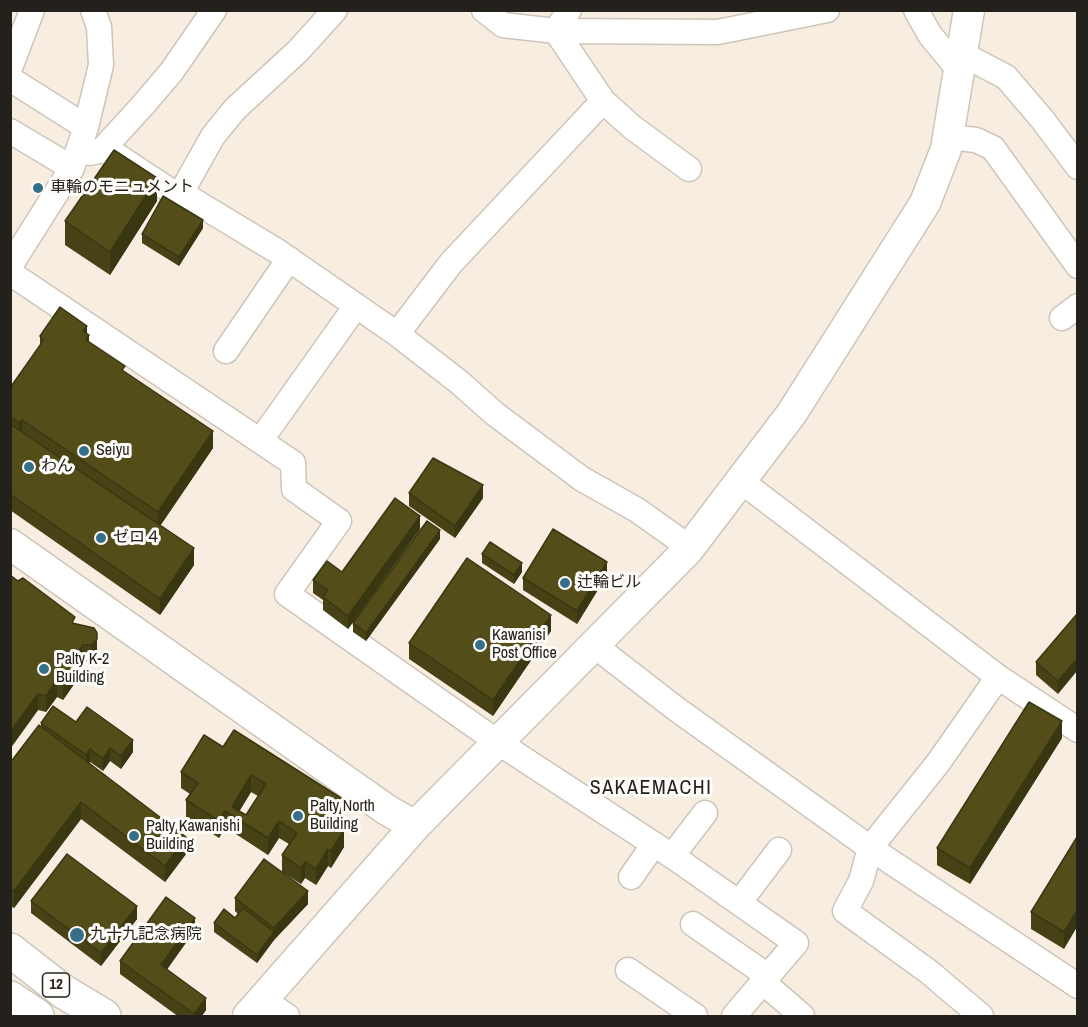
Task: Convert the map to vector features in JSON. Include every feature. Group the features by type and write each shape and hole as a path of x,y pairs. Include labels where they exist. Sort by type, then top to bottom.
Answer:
{"main road":[{"name":"12","path":"10,950 64,992 104,1017"},
{"name":"12","path":"10,998 37,1017"}],"street":[{"path":"10,68 32,10"},
{"path":"10,266 74,163 86,127 101,65 99,27 93,10"},
{"path":"74,163 102,150 172,71 214,10"},
{"path":"181,193 213,136 228,118 298,51 335,10"},
{"path":"484,10 503,25 556,31 718,33 827,10"},
{"path":"556,31 569,10"},
{"path":"916,10 930,35 961,62 1006,77 1042,119 1077,167"},
{"path":"287,1017 255,1008 415,826 688,550 792,413 925,203 946,149 969,10"},
{"path":"556,31 603,101 632,127 689,169"},
{"path":"10,79 86,127"},
{"path":"397,334 451,263 603,101"},
{"path":"10,131 74,163"},
{"path":"948,137 976,140 993,148 1077,266"},
{"path":"102,150 118,156 172,192 181,193 289,259 397,334 459,382 495,414 582,479 638,510 675,537 688,550"},
{"path":"225,351 289,259"},
{"path":"10,273 293,464 294,489 339,521 287,594 499,742 663,850 796,943 734,1017"},
{"path":"260,441 356,306"},
{"path":"741,481 998,677 1077,730"},
{"path":"10,544 387,810 415,826"},
{"path":"595,646 675,708 870,848 1077,986"},
{"path":"969,1013 929,972 845,911 861,881 870,848 938,762 998,677"},
{"path":"631,877 705,813"},
{"path":"739,903 779,850"},
{"path":"693,924 765,979 802,1017"},
{"path":"628,970 695,1017"}],"building":[{"path":"114,150 157,178 110,252 65,221"},
{"path":"163,196 203,220 179,257 142,234"},
{"path":"60,307 87,326 83,331 89,335 86,340 125,366 122,370 213,431 158,512 22,420 19,423 10,417 10,388 43,341 40,336"},
{"name":"ゼロ４","path":"10,424 194,548 160,599 10,494"},
{"path":"433,458 483,485 455,526 409,493"},
{"path":"395,498 420,516 348,616 323,597 328,590 313,580 327,561 342,572"},
{"path":"427,521 440,530 366,633 353,623"},
{"name":"辻輪ビル","path":"553,529 607,562 577,611 523,578"},
{"path":"490,542 522,563 514,575 482,554"},
{"path":"467,558 551,615 493,700 409,643"},
{"name":"Palty K-2 Building","path":"10,575 18,581 23,578 75,617 72,623 94,628 97,639 91,645 83,645 73,659 77,663 63,684 57,680 46,696 38,694 10,732"},
{"path":"1077,614 1077,659 1058,681 1036,662"},
{"path":"1029,702 1062,721 970,868 937,848"},
{"path":"53,706 76,722 87,707 133,740 121,756 110,748 103,759 90,749 86,755 41,723"},
{"name":"Palty Kawanishi Building","path":"39,725 186,837 165,866 81,802 14,891 10,889 10,763"},
{"name":"Palty North Building","path":"234,730 341,798 327,819 344,830 331,851 328,849 316,869 305,862 301,868 282,855 297,833 279,821 268,838 225,811 219,821 186,800 198,783 181,772 204,735 223,747","holes":["251,775 266,784 246,815 232,807"]},
{"path":"1077,837 1077,910 1064,932 1031,912"},
{"path":"67,854 137,906 101,953 31,901"},
{"path":"264,859 308,891 274,928 235,898"},
{"path":"166,897 195,918 161,965 206,998 194,1014 120,961"},
{"path":"243,908 274,932 257,955 214,923 224,909 235,918"}],"place":[{"name":"車輪のモニュメント","path":"38,188"},
{"name":"Seiyu","path":"84,451"},
{"name":"わん","path":"29,467"},
{"name":"ゼロ４","path":"101,538"},
{"name":"辻輪ビル","path":"565,583"},
{"name":"Kawanisi Post Office","path":"480,645"},
{"name":"Palty K-2 Building","path":"44,669"},
{"name":"Palty North Building","path":"298,816"},
{"name":"Palty Kawanishi Building","path":"134,836"},
{"name":"九十九記念病院","path":"77,935"}],"district":[{"name":"SAKAEMACHI","path":"651,789"}]}
